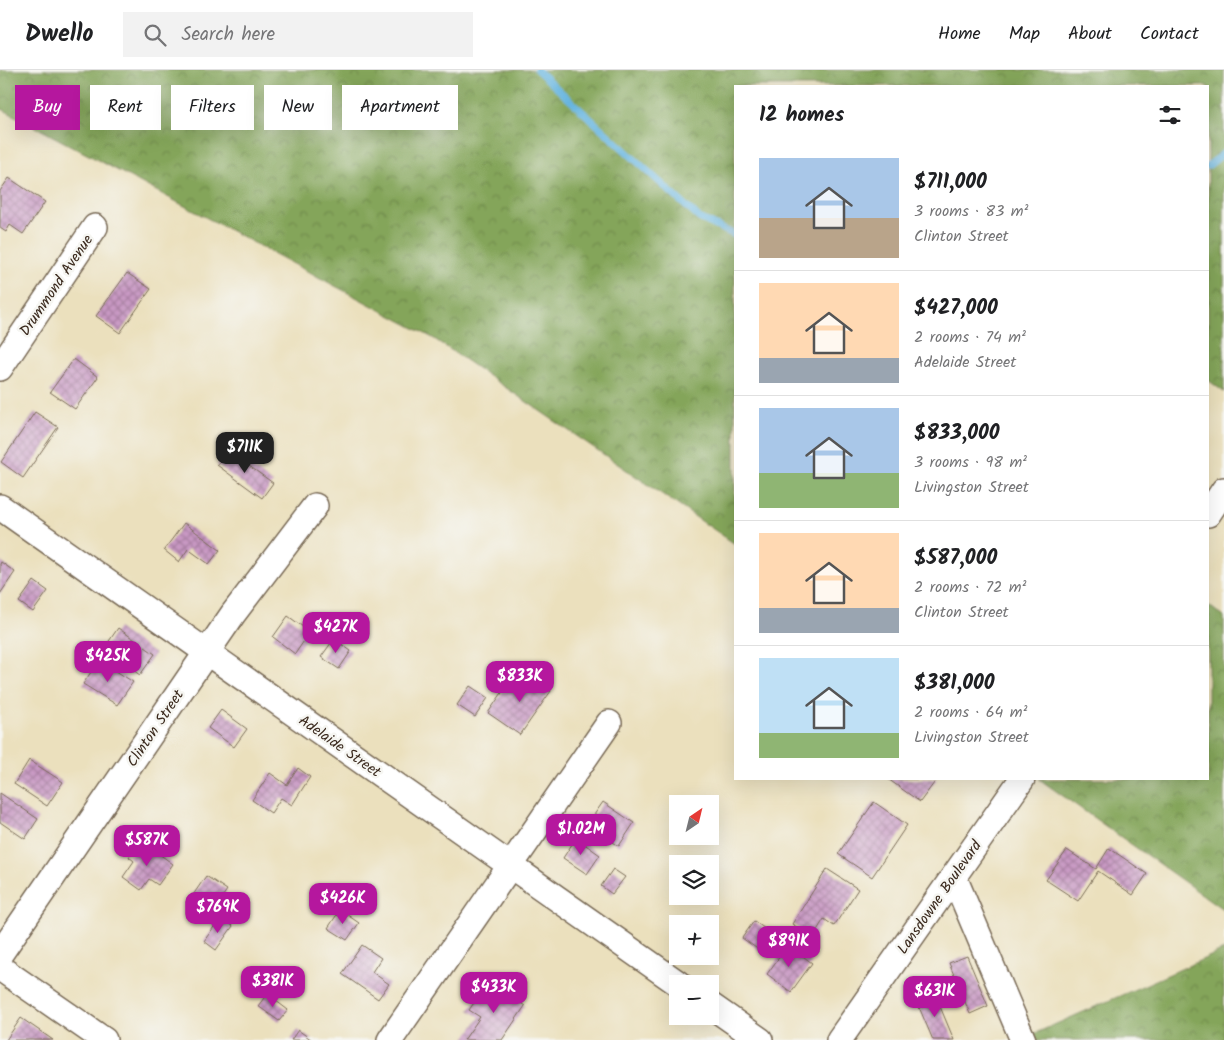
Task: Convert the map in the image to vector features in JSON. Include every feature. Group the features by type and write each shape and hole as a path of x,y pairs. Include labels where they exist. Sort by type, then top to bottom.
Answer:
{"street":[{"name":"Drummond Avenue","path":"0,368 95,227"},
{"path":"1209,512 1224,490"},
{"name":"Clinton Street","path":"0,954 232,614 315,506"},
{"name":"Adelaide Street","path":"0,507 669,976"},
{"path":"390,1040 609,723"},
{"name":"Lansdowne Boulevard","path":"839,1040 1021,780"},
{"path":"954,877 1023,1040"},
{"path":"0,968 104,1040"},
{"path":"719,1011 760,1040"}],"green space":[{"path":"0,70 1224,70 1224,392 1209,381 1209,85 734,85 734,543 433,338 41,130 80,130 80,85 15,85 15,116 0,108"},
{"path":"1209,606 1224,617 1224,910 1040,780 1209,780"},
{"path":"1224,950 1224,1040 1022,1039"}],"building":[{"path":"9,178 45,202 23,234 10,225 6,232 0,228 0,191"},
{"path":"127,273 151,289 120,333 96,316"},
{"path":"74,359 98,377 75,409 50,392"},
{"path":"35,412 58,427 23,478 1,462"},
{"path":"228,451 273,483 262,498 217,465"},
{"path":"184,523 220,550 209,564 188,549 179,562 164,550"},
{"path":"1,562 15,572 0,594 0,564"},
{"path":"34,581 48,591 33,612 19,602"},
{"path":"288,616 310,632 295,654 273,637"},
{"path":"118,628 155,654 140,675 103,650"},
{"path":"334,639 351,651 339,669 321,657"},
{"path":"99,660 133,682 117,705 83,684"},
{"path":"524,672 551,691 520,735 488,713 506,687 511,690"},
{"path":"470,686 488,698 475,717 457,705"},
{"path":"221,710 247,729 234,747 208,728"},
{"path":"29,760 63,782 47,806 14,784"},
{"path":"298,768 310,777 292,805 281,798 271,813 252,800 270,773 287,785"},
{"path":"889,780 936,780 920,802"},
{"path":"0,793 38,819 25,839 0,822"},
{"path":"603,802 634,823 619,846 587,825"},
{"path":"874,802 907,825 872,877 838,854"},
{"path":"576,838 600,855 587,874 563,858"},
{"path":"141,841 173,864 158,885 149,879 141,890 123,877 134,861 129,857"},
{"path":"1109,848 1147,874 1133,895 1098,871 1078,901 1046,880 1067,850 1096,869"},
{"path":"613,869 625,877 612,894 601,886"},
{"path":"827,869 858,889 834,926 824,919 813,937 792,924"},
{"path":"206,876 227,890 214,909 193,895"},
{"path":"340,910 359,923 347,940 328,928"},
{"path":"221,917 233,926 216,950 204,941"},
{"path":"754,921 775,936 763,953 742,938"},
{"path":"362,945 381,958 372,972 389,984 378,999 342,974"},
{"path":"788,945 812,963 791,992 767,974"},
{"path":"967,956 988,1006 970,1014 949,963"},
{"path":"489,981 525,1006 502,1040 464,1040 480,1017 469,1010"},
{"path":"934,992 954,1040 933,1040 916,1000"},
{"path":"267,994 288,1010 279,1021 258,1006"},
{"path":"21,1018 53,1040 6,1040"},
{"path":"298,1030 312,1040 291,1040"}],"waterway":[{"path":"537,70 699,218 734,235"},
{"path":"1209,165 1224,153"}]}
